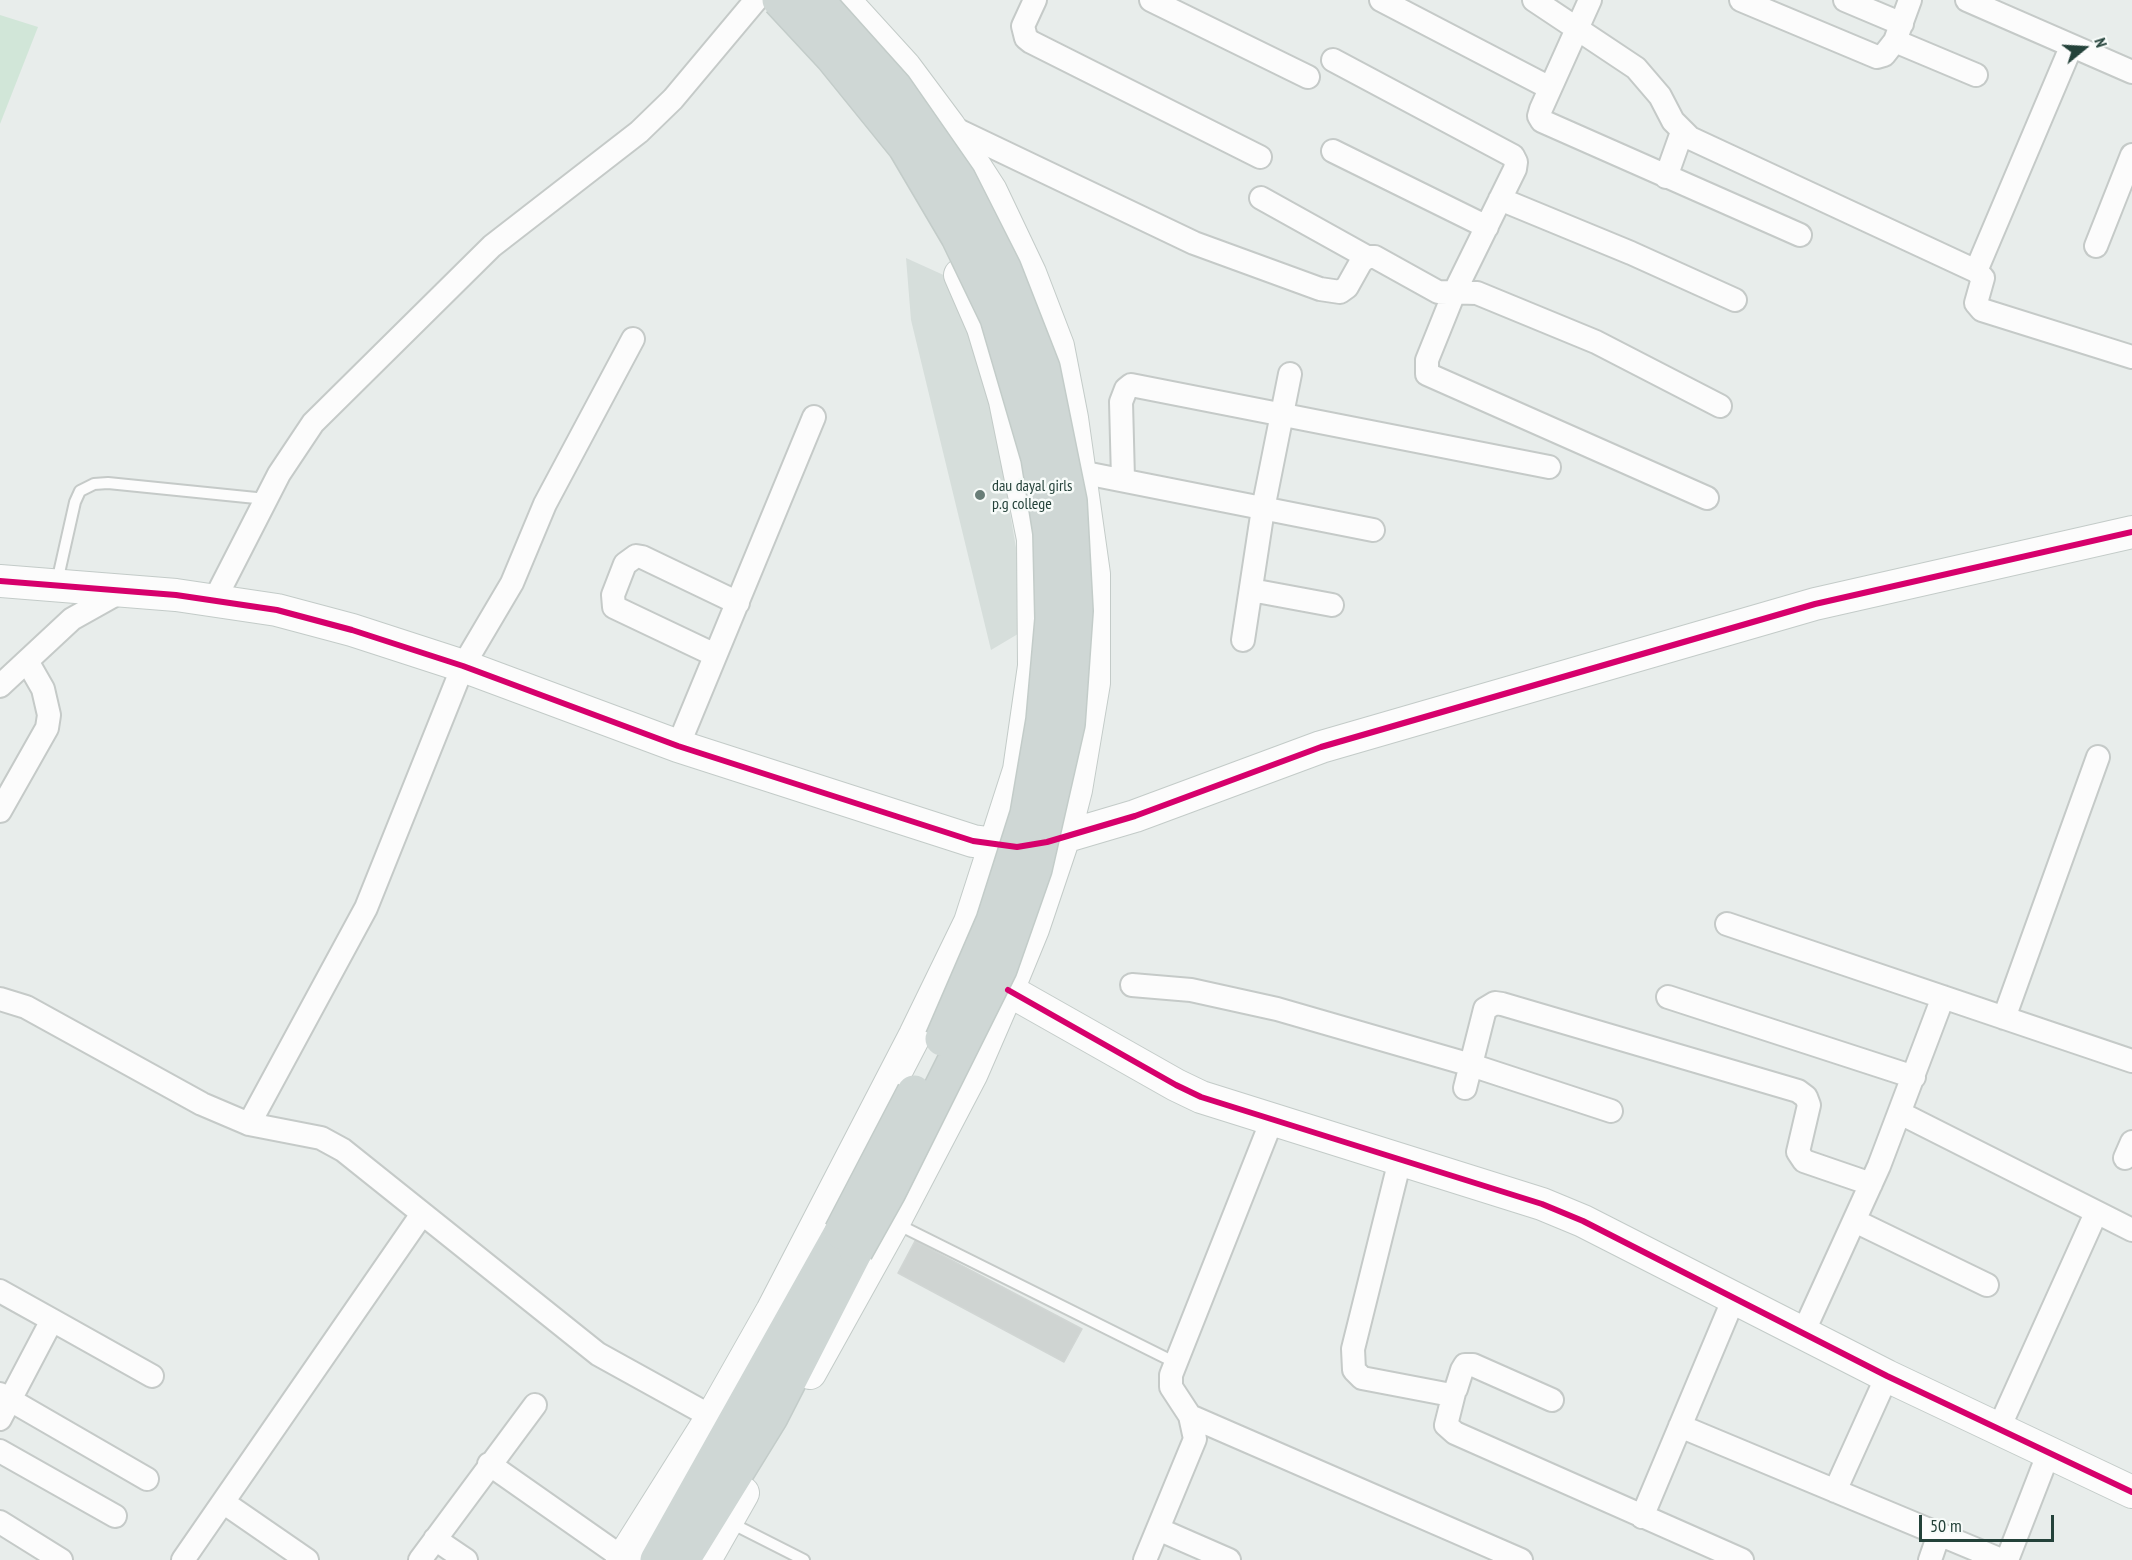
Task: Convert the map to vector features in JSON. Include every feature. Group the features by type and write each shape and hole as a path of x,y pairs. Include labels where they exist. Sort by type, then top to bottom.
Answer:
{"main road":[{"path":"683,1560 771,1417 993,921 1027,814 1043,720 1052,619 1050,533 1038,458 997,318 958,237 905,147 832,57 779,0"},
{"path":"657,1560 848,1241 889,1192 1000,969 1035,869 1068,724 1076,610 1070,501 1043,368 1004,268 953,170 895,87 817,0"}],"street":[{"path":"215,599 297,444 313,423 492,246 639,132 673,99 758,0 824,69 901,169 943,237 983,328 1005,401 1033,539 1034,666 1019,770 970,922 915,1035 772,1311 712,1417 622,1559 489,1464"},
{"path":"705,1560 894,1222 972,1073 1033,928 1064,837 1076,790 1094,682 1094,574 1080,472 1058,346 1030,273 991,191 949,126 904,67 844,0"},
{"path":"1035,0 1023,26 1026,38 1031,42 1260,157"},
{"path":"1151,0 1308,77"},
{"path":"1381,0 1550,88"},
{"path":"1534,0 1636,68 1660,96 1673,122 1690,138 1977,272 1983,278 1976,303 1982,310 2132,357"},
{"path":"1590,0 1541,108 1539,116 1542,121 1800,235"},
{"path":"1741,0 1868,55 1884,55 1899,33 1910,0"},
{"path":"1845,0 1899,33 1976,75"},
{"path":"1967,0 2132,72"},
{"path":"1977,272 2071,47"},
{"path":"1333,60 1513,156 1515,169 1454,293 1427,360 1427,375 1707,498"},
{"path":"949,126 1194,243 1330,292 1340,292 1347,286 1367,257"},
{"path":"1666,177 1682,132"},
{"path":"1333,151 1487,227"},
{"path":"2096,246 2131,162"},
{"path":"1261,198 1367,257 1375,257 1438,292 1477,293 1596,342 1720,406"},
{"path":"1500,200 1631,253 1735,300"},
{"path":"249,1124 366,908 464,666 512,583 545,504 633,339"},
{"path":"1243,640 1263,509 1290,374"},
{"path":"1122,479 1121,402 1126,389 1131,385 1549,467"},
{"path":"678,746 814,417"},
{"path":"1080,472 1373,530"},
{"path":"0,581 215,599 277,610 352,630 464,666 678,746 973,841 996,846 1017,847 1064,837 1135,816 1321,747 1782,613 2132,532"},
{"path":"715,655 615,607 613,595 625,564 636,556 642,557 738,603"},
{"path":"1251,590 1332,605"},
{"path":"0,686 72,619 122,591"},
{"path":"0,811 47,728 50,715 44,689 27,661"},
{"path":"2004,1018 2098,757"},
{"path":"1727,924 2132,1061"},
{"path":"1132,985 1191,990 1277,1009 1471,1065 1611,1111"},
{"path":"1008,990 1176,1085 1223,1105 1562,1212 1887,1376 2132,1492"},
{"path":"1668,997 1914,1077"},
{"path":"1803,1333 1871,1184 1943,997"},
{"path":"0,999 26,1007 202,1104 249,1124 321,1138 343,1150 598,1354 712,1417"},
{"path":"1466,1088 1481,1019 1485,1009 1495,1003 1787,1087 1806,1097 1809,1105 1798,1152 1804,1161 1871,1184"},
{"path":"1900,1113 2132,1230"},
{"path":"1145,1560 1195,1439 1190,1416 1171,1387 1176,1363 1272,1120"},
{"path":"1400,1160 1352,1360 1354,1370 1362,1378 1445,1395 1454,1393"},
{"path":"1999,1428 2096,1213"},
{"path":"183,1560 422,1214"},
{"path":"1855,1221 1987,1284"},
{"path":"0,1291 152,1376"},
{"path":"1642,1517 1734,1298"},
{"path":"52,1320 4,1405 147,1479"},
{"path":"1552,1400 1468,1365 1462,1370 1446,1420 1449,1429 1742,1560"},
{"path":"1835,1491 1887,1376"},
{"path":"420,1560 535,1405"},
{"path":"1190,1416 1521,1560"},
{"path":"1680,1426 2001,1560"},
{"path":"0,1451 115,1516"},
{"path":"2007,1560 2049,1452"},
{"path":"223,1502 306,1560"},
{"path":"0,1522 62,1560"},
{"path":"1158,1529 1229,1560"},
{"path":"1930,1560 1940,1534"},
{"path":"435,1539 466,1560"}],"lane":[{"path":"57,585 75,502 80,491 94,484 108,483 266,500"},
{"path":"894,1222 1176,1363"},
{"path":"726,1520 804,1560"}],"shaded area":[{"name":"dau dayal girls p.g college","path":"906,258 959,282 992,407 1022,583 1033,625 991,650 911,320"}],"green space":[{"path":"0,15 38,27 0,124"}],"building":[{"path":"915,1241 1082,1329 1064,1362 898,1273"}],"cycle path":[{"path":"0,581 176,595 277,610 352,630 463,666 678,746 973,841 1017,847 1047,842 1135,816 1321,747 1815,604 2132,532"},
{"path":"1008,990 1201,1097 1542,1204 1583,1221 1887,1376 2132,1492"}],"place":[{"name":"dau dayal girls p.g college","path":"980,495"}]}
